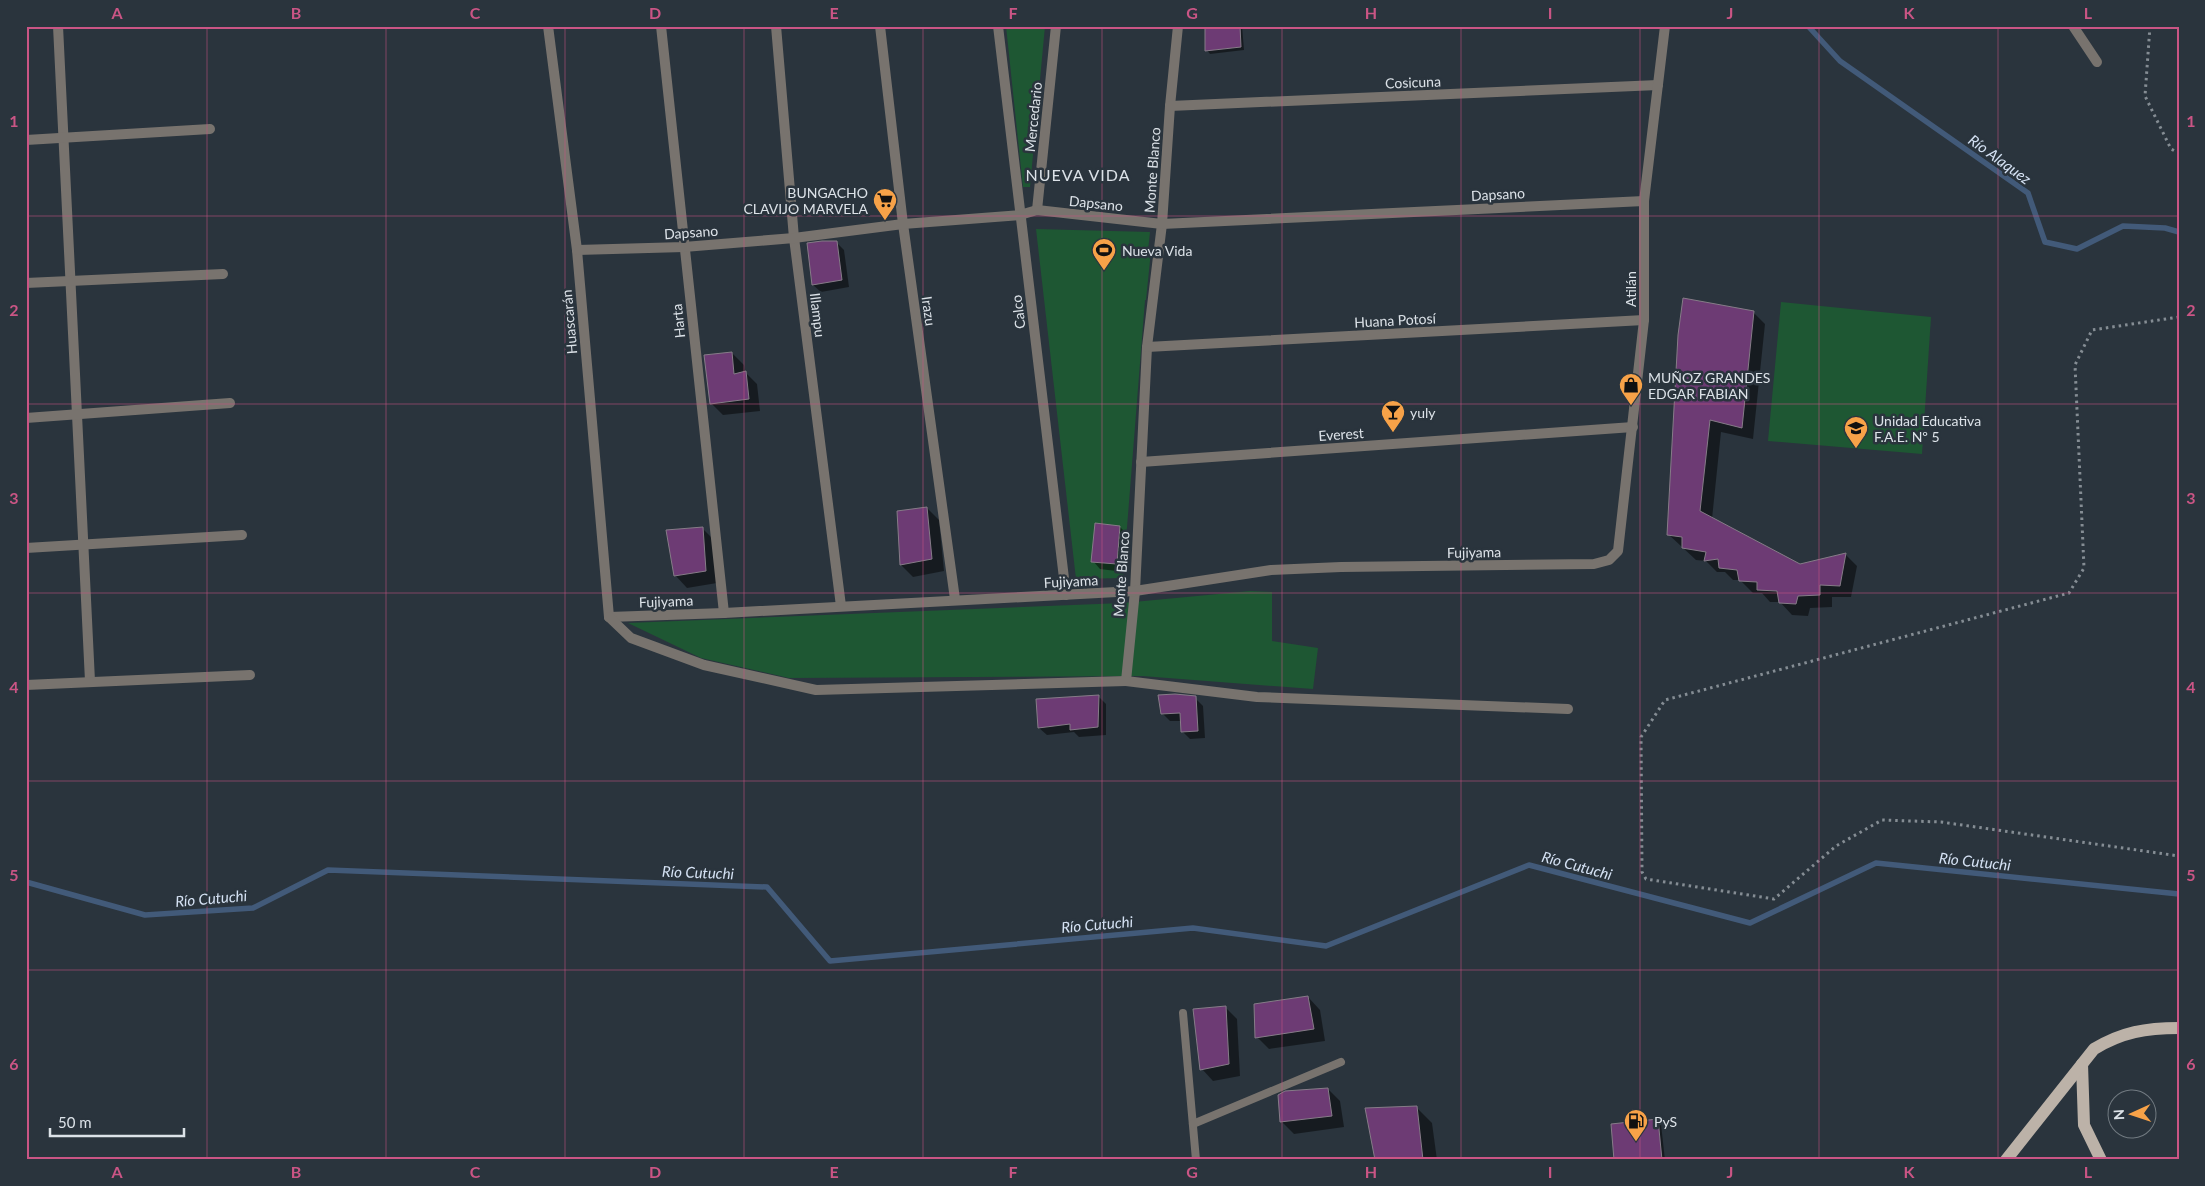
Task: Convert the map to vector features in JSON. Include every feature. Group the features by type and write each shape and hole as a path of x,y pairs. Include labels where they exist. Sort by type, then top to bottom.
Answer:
{"main road":[{"path":"2006,1160 2094,1050 2113,1037 2157,1028 2179,1028"},
{"path":"2082,1064 2084,1125 2101,1160"}],"street":[{"path":"58,26 72,280 90,681"},
{"name":"Huascarán","path":"548,26 577,250 609,617"},
{"name":"Harta","path":"661,26 724,613"},
{"name":"Illampu","path":"776,26 794,238 840,606"},
{"name":"Irazu","path":"880,26 903,224 955,599"},
{"name":"Calco","path":"998,26 1066,595"},
{"name":"Mercedario","path":"1037,210 1056,26"},
{"name":"Monte Blanco","path":"1126,681 1135,591 1147,347 1162,224 1170,106 1178,26"},
{"name":"Atilán","path":"1618,551 1634,426 1644,320 1644,201 1664,26"},
{"path":"2073,26 2097,62"},
{"name":"Cosicuna","path":"1170,106 1658,85"},
{"path":"26,140 210,129"},
{"name":"Dapsano","path":"577,250 684,247 794,238 903,224 1020,216 1037,210 1162,224 1644,201"},
{"path":"26,282 223,274"},
{"name":"Huana Potosí","path":"1147,347 1644,320"},
{"path":"26,418 230,403"},
{"name":"Everest","path":"1141,462 1634,426"},
{"path":"26,548 242,534"},
{"name":"Fujiyama","path":"609,617 724,613 955,599 1135,591 1271,570 1341,567 1594,564 1609,560 1618,551"},
{"path":"609,617 631,638 704,664 816,690 1126,681 1257,697 1568,709"},
{"path":"26,685 250,675"}],"lane":[{"path":"1182,1012 1196,1160"},
{"path":"1193,1124 1341,1062"}],"path":[{"path":"2150,26 2145,96 2171,149 2179,153"},
{"path":"2179,317 2092,330 2075,365 2084,568 2070,593 1665,700 1642,737 1642,872 1646,879 1774,899 1836,846 1882,820 1941,822 2179,856"}],"green space":[{"path":"1006,26 1045,26 1030,187 1023,187"},
{"path":"1036,229 1150,232 1148,251 1151,251 1145,300 1123,578 1076,579"},
{"path":"1781,302 1931,317 1922,454 1768,441"},
{"path":"1250,591 1272,592 1272,641 1318,648 1313,689 1142,676 789,678 701,658 628,623 1123,603"}],"building":[{"path":"1205,26 1240,26 1241,47 1205,51"},
{"path":"837,241 842,280 812,285 807,243"},
{"path":"1683,298 1754,311 1742,428 1710,420 1700,511 1800,564 1846,553 1840,586 1820,585 1820,595 1798,596 1796,604 1779,603 1777,591 1757,590 1757,582 1739,581 1737,570 1719,568 1718,559 1704,561 1706,552 1682,548 1682,537 1667,535 1678,335"},
{"path":"732,352 734,374 746,371 749,399 710,404 704,355"},
{"path":"927,507 932,559 900,565 897,511"},
{"path":"1095,523 1120,526 1117,564 1091,562"},
{"path":"703,527 706,571 674,576 666,530"},
{"path":"1099,695 1098,727 1070,730 1070,724 1038,728 1036,699"},
{"path":"1158,695 1196,696 1198,731 1181,732 1180,713 1161,714"},
{"path":"1308,996 1314,1029 1255,1038 1254,1004"},
{"path":"1226,1006 1229,1064 1200,1070 1193,1009"},
{"path":"1328,1088 1332,1116 1280,1122 1278,1095 1285,1091"},
{"path":"1417,1106 1423,1160 1375,1160 1365,1108"},
{"name":"PyS","path":"1658,1119 1662,1160 1614,1160 1611,1124"}],"waterway":[{"name":"Río Alaquez","path":"1808,26 1840,61 2028,193 2045,242 2077,249 2123,226 2165,228 2179,232"},
{"name":"Río Cutuchi","path":"26,882 145,915 253,908 328,870 767,887 830,961 1193,928 1326,946 1529,865 1750,923 1876,863 2179,894"}],"place":[{"name":"BUNGACHO CLAVIJO MARVELA","path":"885,221"},
{"name":"Nueva Vida","path":"1104,271"},
{"name":"MUÑOZ GRANDES EDGAR FABIAN","path":"1631,406"},
{"name":"yuly","path":"1393,433"},
{"name":"Unidad Educativa F.A.E. Nº 5","path":"1856,449"},
{"name":"PyS","path":"1636,1142"}],"district":[{"name":"NUEVA VIDA","path":"1078,174"}]}
